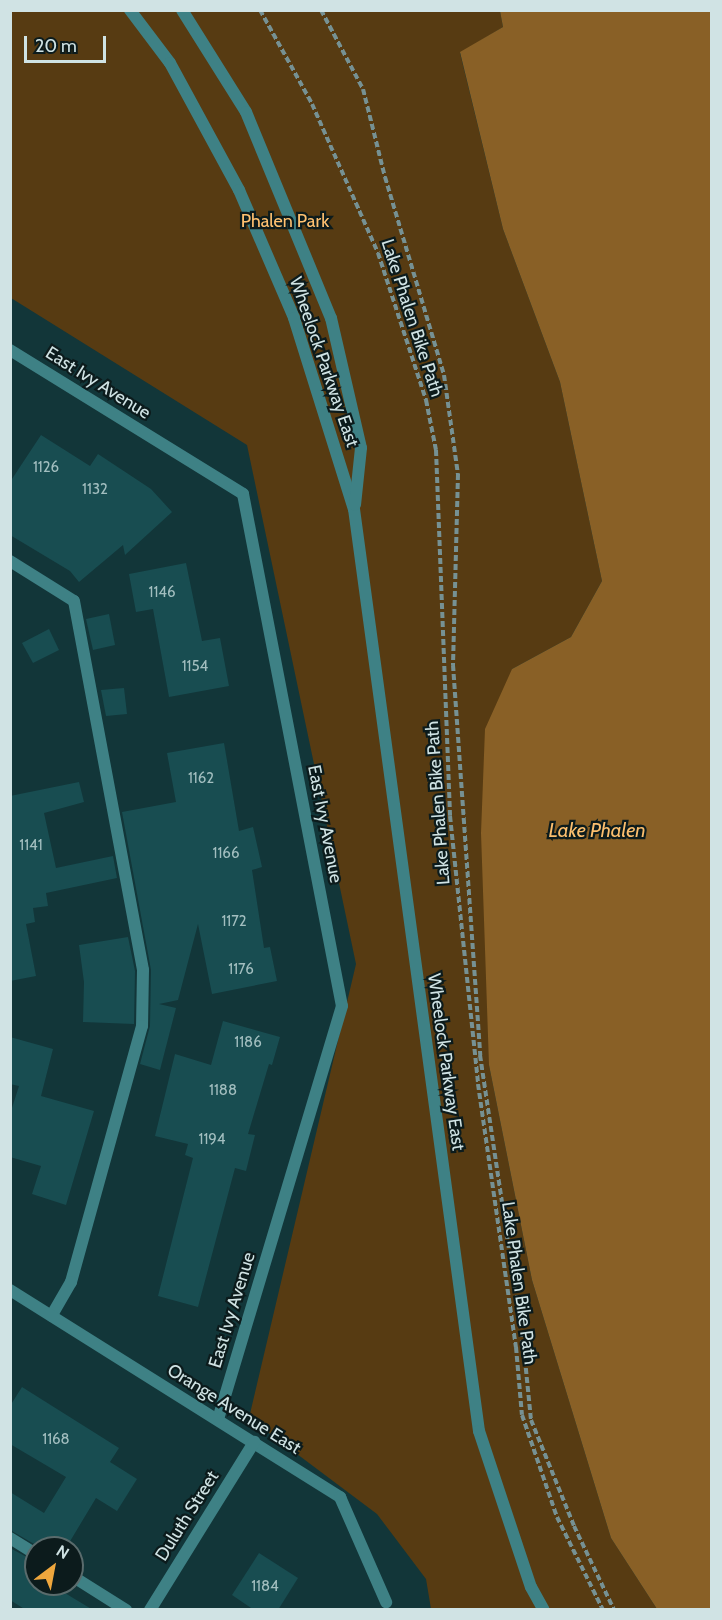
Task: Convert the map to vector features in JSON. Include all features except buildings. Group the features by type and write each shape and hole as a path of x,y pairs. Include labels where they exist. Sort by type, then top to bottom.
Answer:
{"street":[{"name":"Wheelock Parkway East","path":"130,10 170,63 239,190 294,318 354,509 479,1431 531,1587 544,1610"},
{"name":"Wheelock Parkway East","path":"182,10 246,112 331,318 361,448 354,509"},
{"name":"East Ivy Avenue","path":"10,350 243,494 246,506 342,1005 218,1420"},
{"path":"10,561 74,601 143,970 142,1026 71,1282 51,1316"},
{"name":"Orange Avenue East","path":"10,1290 340,1497 386,1602"},
{"name":"Duluth Street","path":"150,1610 254,1442"},
{"path":"10,1538 24,1547"},
{"path":"84,1584 126,1610"}],"path":[{"name":"Lake Phalen Bike Path","path":"260,10 312,104 378,253 426,400 436,450 450,816 478,1084 516,1347 522,1415 558,1517 603,1610"},
{"path":"321,10 363,89 385,177 444,375 458,474 453,665 480,1055 521,1328 531,1420 574,1526 614,1610"}],"green space":[{"name":"Phalen Park","path":"10,11 500,11 503,27 460,53 503,229 560,382 602,581 571,637 512,669 489,1065 532,1280 611,1538 657,1609 431,1609 426,1579 377,1514 249,1418 356,964 247,445 11,298"}],"water":[{"name":"Lake Phalen","path":"500,11 711,11 711,1609 657,1609 611,1538 532,1280 489,1065 481,833 485,729 512,669 571,637 602,581 560,382 503,229 460,52 503,27"}]}
